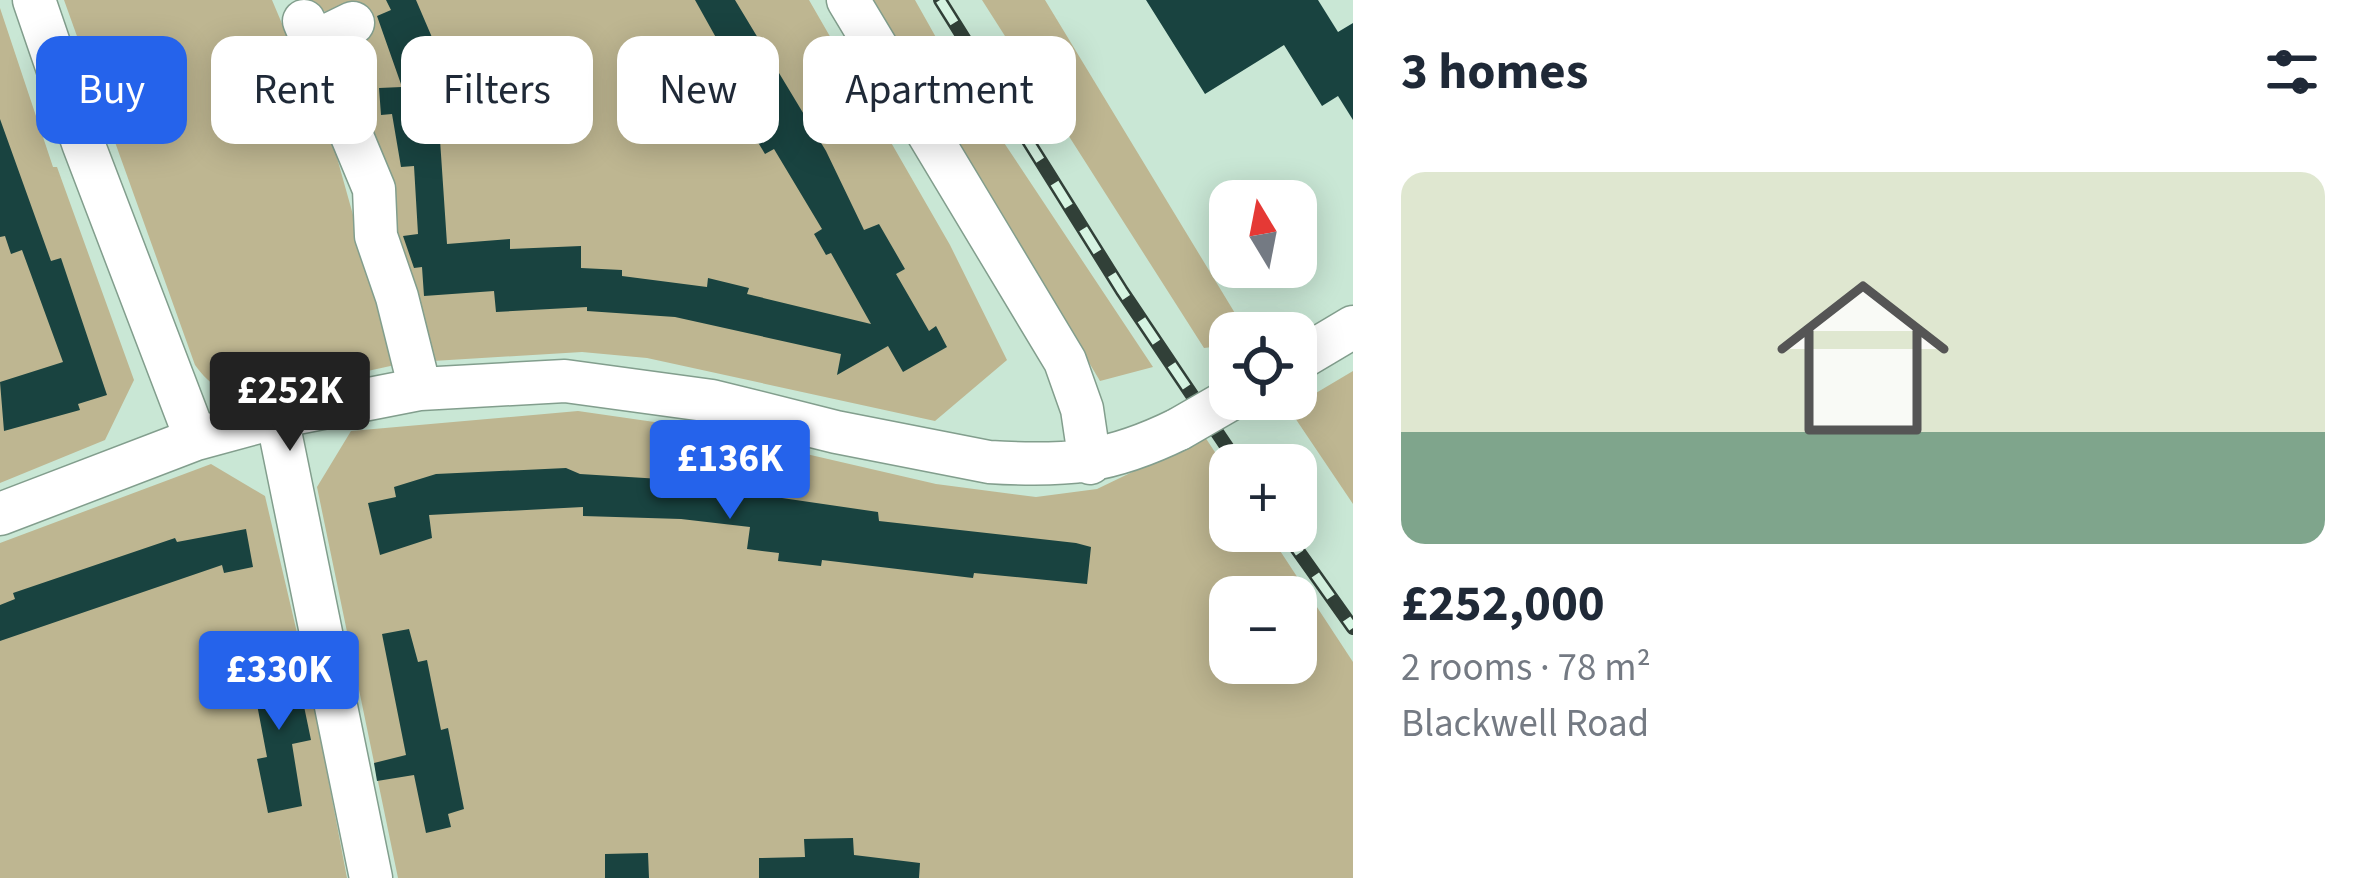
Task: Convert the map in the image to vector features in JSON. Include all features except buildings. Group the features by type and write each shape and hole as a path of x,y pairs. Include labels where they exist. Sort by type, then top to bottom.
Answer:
{"street":[{"path":"34,0 196,439"},
{"path":"848,0 1065,361 1082,409 1090,464"},
{"path":"353,23 309,32 374,190 376,236 398,297 420,389"},
{"path":"1317,348 1353,327"},
{"path":"0,514 196,439 277,416 420,389 565,382 630,388 989,462 1090,464 1136,450 1209,412"},
{"path":"277,416 370,878"}],"shaded area":[{"path":"64,0 272,0 287,36 211,36 211,144 333,144 395,365 258,395 222,389 201,373 116,144 187,144 187,36 77,36"},
{"path":"299,0 809,0 830,36 803,36 803,144 892,144 950,245 1007,360 935,421 647,358 582,352 433,361 363,144 377,144 377,36 339,36 335,16"},
{"path":"873,0 915,0 935,36 894,36"},
{"path":"982,0 1045,0 1067,36 1005,36"},
{"path":"0,8 36,116 36,144 45,144 57,167 134,380 105,440 0,483"},
{"path":"1076,51 1209,270 1209,288 1220,288 1234,312 1209,312 1209,347 1204,348 1074,144"},
{"path":"959,144 1005,144 1153,367 1100,381"},
{"path":"1353,371 1353,504 1317,444 1296,420 1317,420 1317,392"},
{"path":"578,411 689,427 936,484 1036,497 1097,489 1205,437 1210,444 1209,552 1281,552 1297,576 1209,576 1209,684 1317,684 1317,607 1353,662 1353,878 398,878 317,487 351,431"},
{"path":"211,464 265,496 316,714 347,878 0,878 0,543"}],"railway":[{"path":"940,0 1122,291 1225,444"},
{"path":"1299,552 1353,628"}]}
